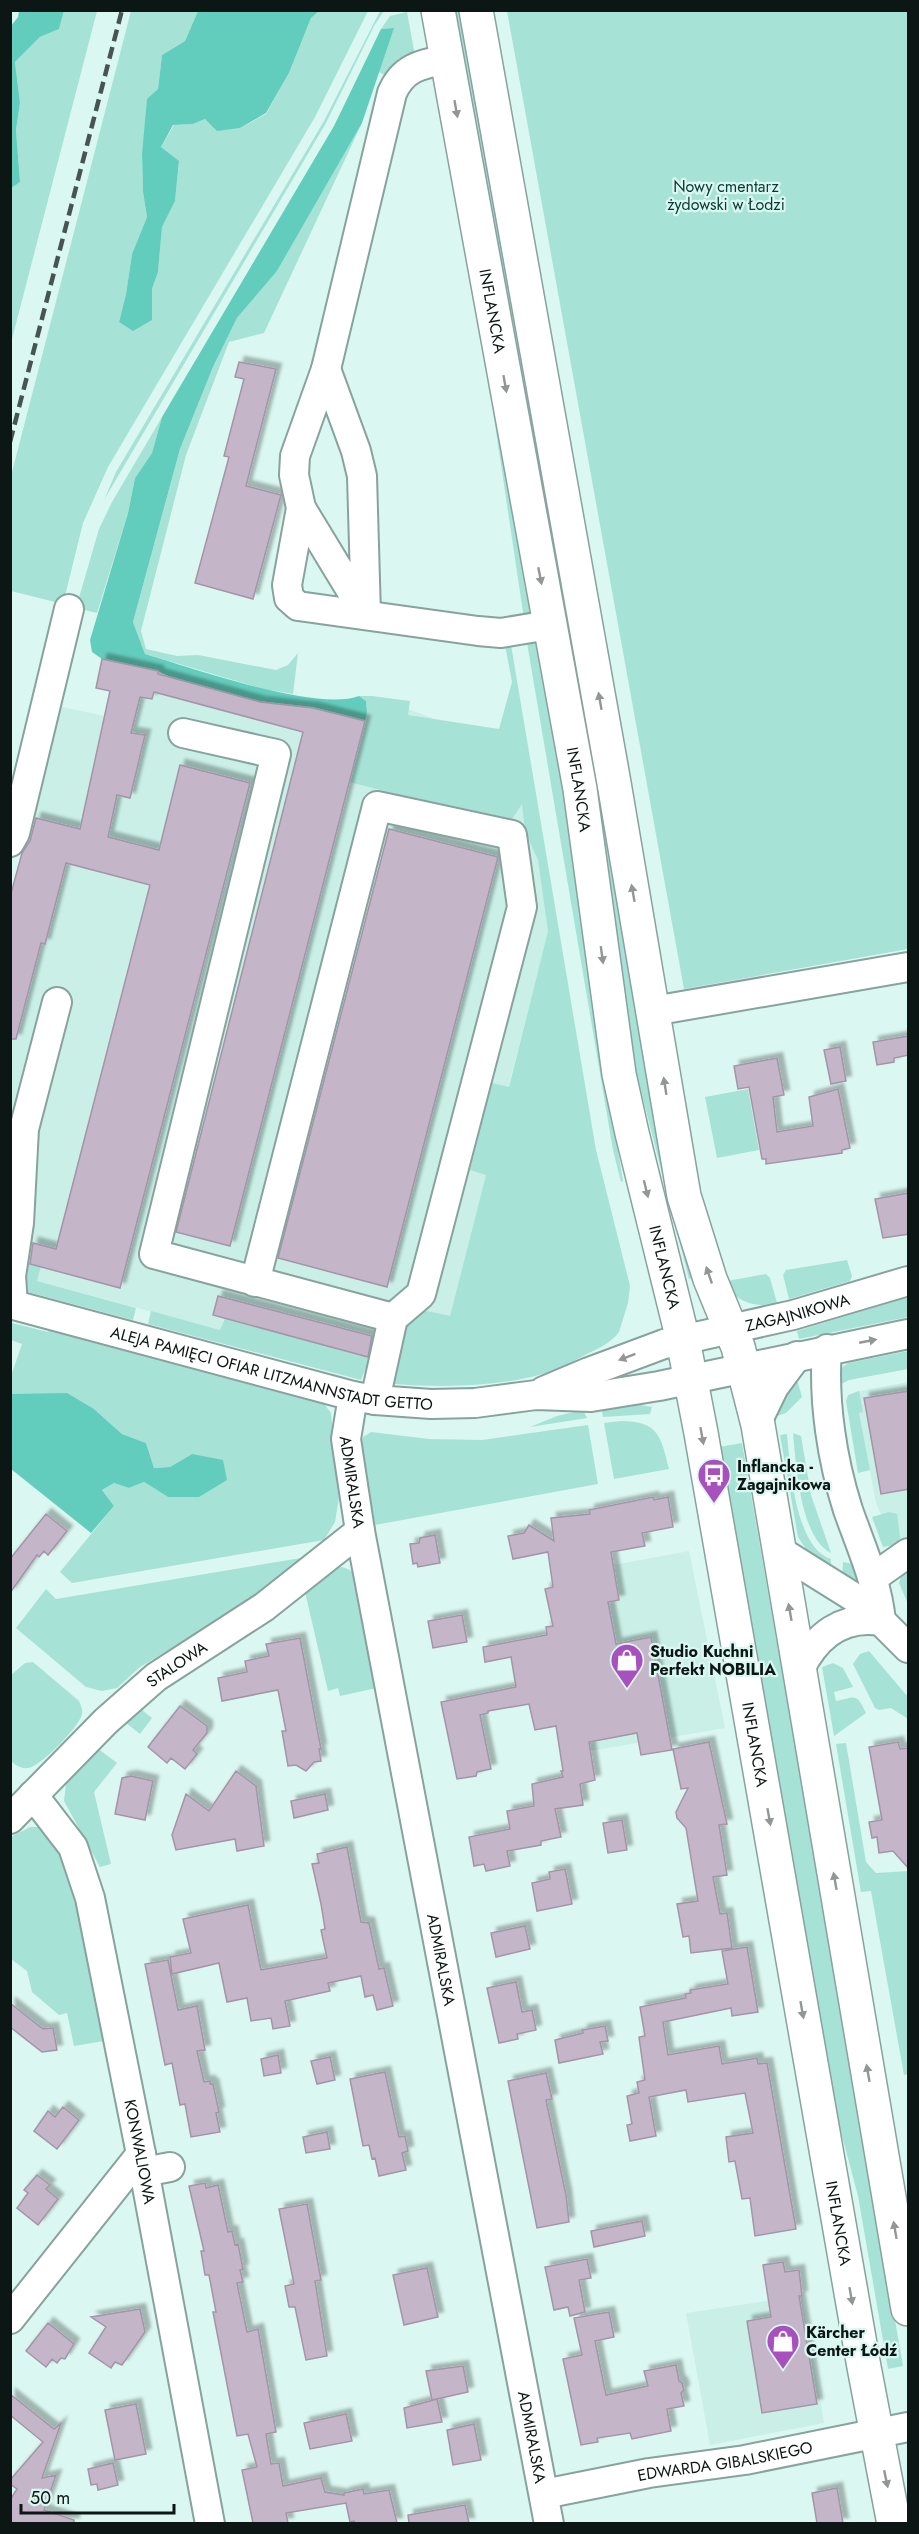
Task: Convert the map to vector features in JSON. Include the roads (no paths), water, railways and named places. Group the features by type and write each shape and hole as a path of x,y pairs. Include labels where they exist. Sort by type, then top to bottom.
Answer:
{"main road":[{"name":"INFLANCKA","path":"438,10 580,789 619,1074 691,1379 894,2523"},
{"path":"476,10 684,1196 710,1279 745,1367 757,1422 909,2309"}],"street":[{"path":"366,615 301,508 294,475 295,456 326,369 396,84 403,75 417,65 447,59"},
{"path":"326,369 356,451 362,476 366,615"},
{"path":"301,508 287,585 290,598 298,606 501,633 549,625"},
{"path":"10,842 15,833 69,609"},
{"path":"183,733 276,754 154,1254 255,1282 393,1318 421,1294 522,907 512,835 377,806 255,1282"},
{"path":"653,1011 909,967"},
{"path":"11,1305 11,1276 19,1223 24,1129 57,1002"},
{"name":"ZAGAJNIKOWA","path":"683,1340 800,1313 909,1281"},
{"name":"ALEJA PAMIĘCI OFIAR LITZMANNSTADT GETTO","path":"11,1305 364,1398 454,1404 536,1395 591,1397 691,1379"},
{"name":"ADMIRALSKA","path":"393,1318 364,1398 346,1439 360,1531 549,2523"},
{"path":"691,1379 827,1349 909,1334"},
{"name":"ALEJA PAMIĘCI OFIAR LITZMANNSTADT GETTO","path":"536,1395 640,1352 683,1340"},
{"path":"827,1349 826,1389 839,1475 849,1511 874,1577 881,1621"},
{"path":"757,1422 774,1387 797,1356"},
{"name":"STALOWA","path":"10,1819 106,1721 156,1677 264,1607 360,1531"},
{"path":"780,1551 853,1595 909,1648"},
{"path":"874,1577 909,1553"},
{"path":"800,1670 815,1644 832,1629 855,1620 881,1621"},
{"name":"KONWALIOWA","path":"33,1796 73,1847 90,1898 152,2164 210,2523"},
{"path":"10,2319 152,2164"},
{"name":"EDWARDA GIBALSKIEGO","path":"544,2494 649,2473 745,2460 909,2427"}],"railway":[{"path":"10,442 122,10"}],"place":[{"name":"Inflancka - Zagajnikowa","path":"714,1504"},
{"name":"Studio Kuchni Perfekt NOBILIA","path":"627,1689"},
{"name":"Kärcher Center Łódź","path":"783,2370"}],"park label":[{"name":"Nowy cmentarz żydowski w Łodzi","path":"726,195"}]}
